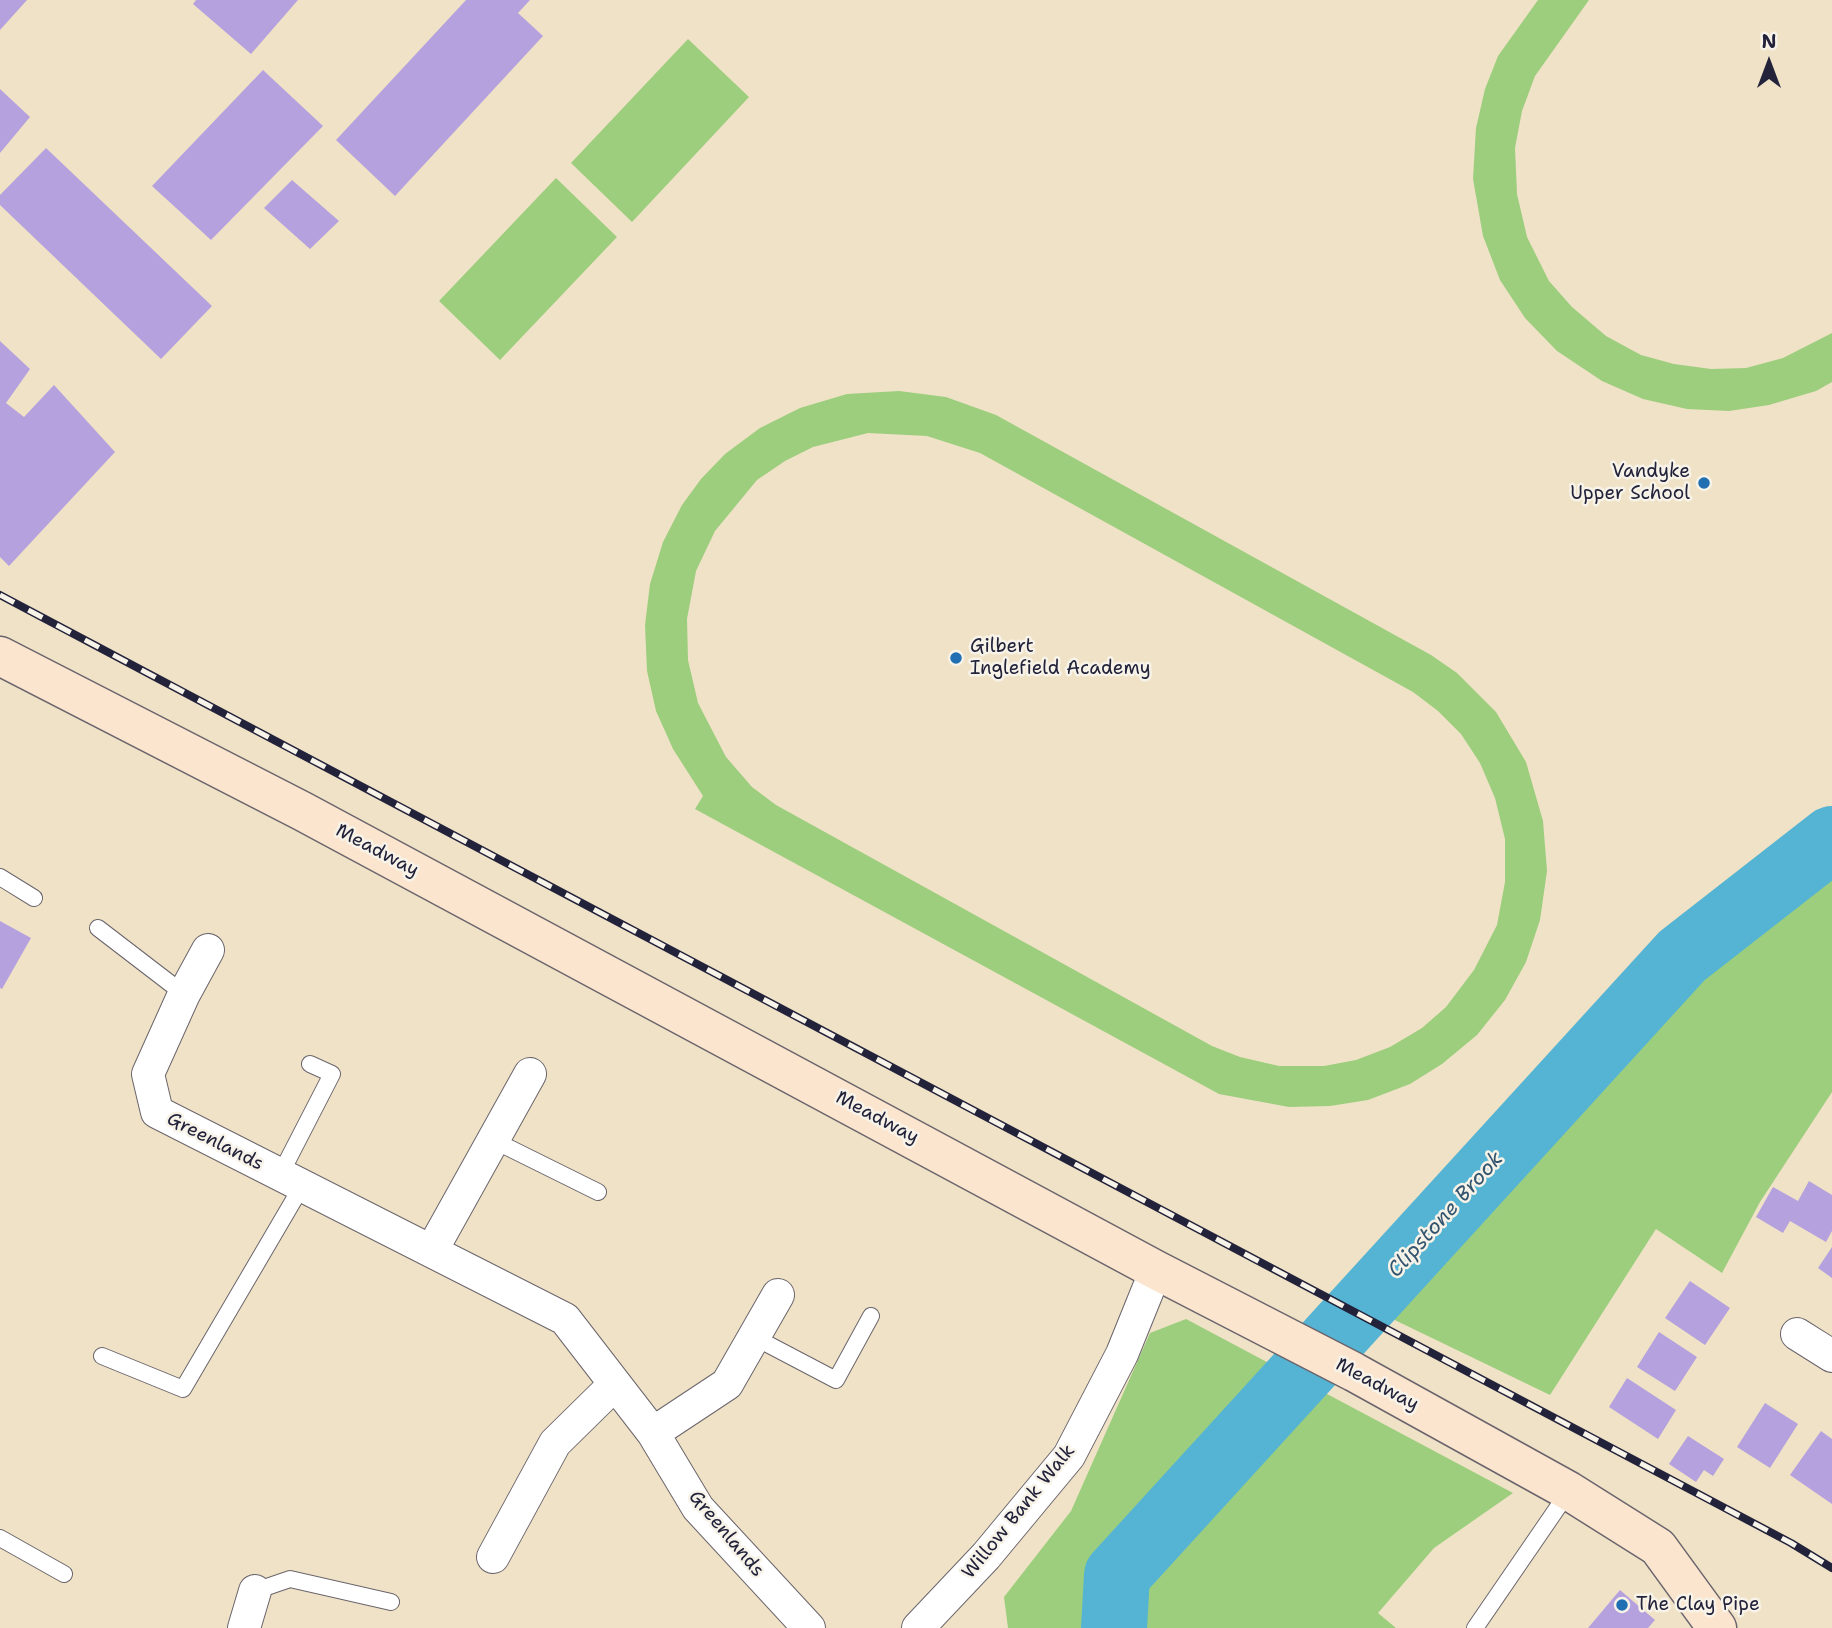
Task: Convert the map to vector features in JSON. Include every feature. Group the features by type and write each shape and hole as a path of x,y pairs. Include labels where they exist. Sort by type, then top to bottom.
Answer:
{"street":[{"name":"Meadway","path":"1,658 314,818 1156,1270 1348,1369 1569,1491 1658,1547 1717,1628"},
{"name":"Greenlands","path":"208,950 184,993 148,1074 157,1112 565,1319 653,1433 698,1508 809,1628"},
{"path":"432,1250 530,1074"},
{"name":"Willow Bank Walk","path":"918,1628 986,1556 1069,1456 1122,1354 1156,1270"},
{"path":"653,1433 727,1384 756,1338 778,1295"},
{"path":"1797,1334 1832,1356"},
{"path":"493,1557 555,1443 614,1385"},
{"path":"244,1628 255,1591"}],"lane":[{"path":"0,877 34,898"},
{"path":"98,928 184,993"},
{"path":"102,1356 183,1389 291,1181 332,1074 310,1064"},
{"path":"493,1140 598,1192"},
{"path":"756,1338 836,1380 872,1316"},
{"path":"1475,1628 1569,1491"},
{"path":"0,1538 64,1574"},
{"path":"255,1591 290,1579 391,1602"}],"green space":[{"path":"1538,0 1589,0 1535,76 1522,111 1515,148 1517,194 1527,237 1549,281 1572,307 1606,336 1641,355 1674,364 1711,369 1746,368 1783,358 1832,333 1832,382 1816,391 1769,405 1729,411 1687,409 1643,399 1602,381 1557,351 1525,318 1500,280 1483,236 1473,179 1476,128 1485,89 1498,56"},
{"path":"688,39 749,97 632,222 571,163"},
{"path":"556,178 617,237 500,360 439,301"},
{"path":"899,391 946,397 996,415 1431,655 1457,673 1496,712 1526,762 1543,821 1547,871 1540,920 1526,962 1505,1000 1477,1035 1442,1064 1410,1084 1368,1100 1330,1106 1289,1107 1219,1094 695,809 703,796 673,749 656,711 647,671 645,625 650,584 663,542 682,505 701,479 725,454 760,428 800,408 847,394","holes":["868,433 927,436 980,453 1413,692 1438,711 1461,734 1480,763 1495,798 1505,839 1505,882 1497,925 1474,970 1446,1007 1422,1028 1390,1047 1356,1060 1324,1066 1279,1066 1240,1057 1212,1046 776,805 752,787 726,757 698,703 688,660 687,619 696,571 715,531 757,480 785,461 813,447"]},
{"path":"1832,856 1832,1092 1760,1202 1722,1273 1656,1229 1550,1395 1374,1310 1694,964"},
{"path":"1186,1319 1295,1377 1115,1574 1112,1628 1008,1628 1004,1597 1071,1511 1150,1333"},
{"path":"1299,1379 1513,1493 1434,1548 1378,1613 1396,1628 1115,1628 1119,1576"}],"building":[{"path":"0,0 27,0 0,30"},
{"path":"196,0 298,0 251,54 193,4"},
{"path":"466,0 530,0 518,13 543,36 395,196 336,140"},
{"path":"263,70 323,126 211,240 152,186"},
{"path":"0,89 30,117 0,153"},
{"path":"46,148 212,306 161,359 0,205 0,195"},
{"path":"292,180 339,221 310,249 264,208"},
{"path":"0,341 30,369 6,403 24,417 54,385 115,452 9,566 0,557"},
{"path":"0,921 31,938 2,989 0,988"},
{"path":"1809,1181 1832,1195 1832,1231 1826,1242 1790,1221 1783,1233 1756,1217 1773,1187 1798,1201"},
{"path":"1832,1247 1832,1278 1818,1268"},
{"path":"1690,1281 1730,1308 1705,1345 1665,1318"},
{"path":"1659,1332 1697,1357 1675,1391 1637,1367"},
{"path":"1627,1378 1676,1410 1658,1439 1609,1407"},
{"path":"1765,1403 1798,1424 1770,1468 1737,1447"},
{"path":"1821,1431 1832,1439 1832,1504 1790,1475"},
{"path":"1688,1436 1724,1459 1713,1476 1704,1470 1696,1482 1669,1464"},
{"name":"The Clay Pipe","path":"1620,1590 1655,1620 1648,1628 1588,1628"}],"waterway":[{"name":"Clipstone Brook","path":"1114,1628 1117,1575 1682,956 1832,839"}],"railway":[{"path":"0,595 1791,1543 1832,1568"}],"place":[{"name":"Vandyke Upper School","path":"1704,483"},
{"name":"Gilbert Inglefield Academy","path":"956,658"},
{"name":"The Clay Pipe","path":"1622,1605"}]}
